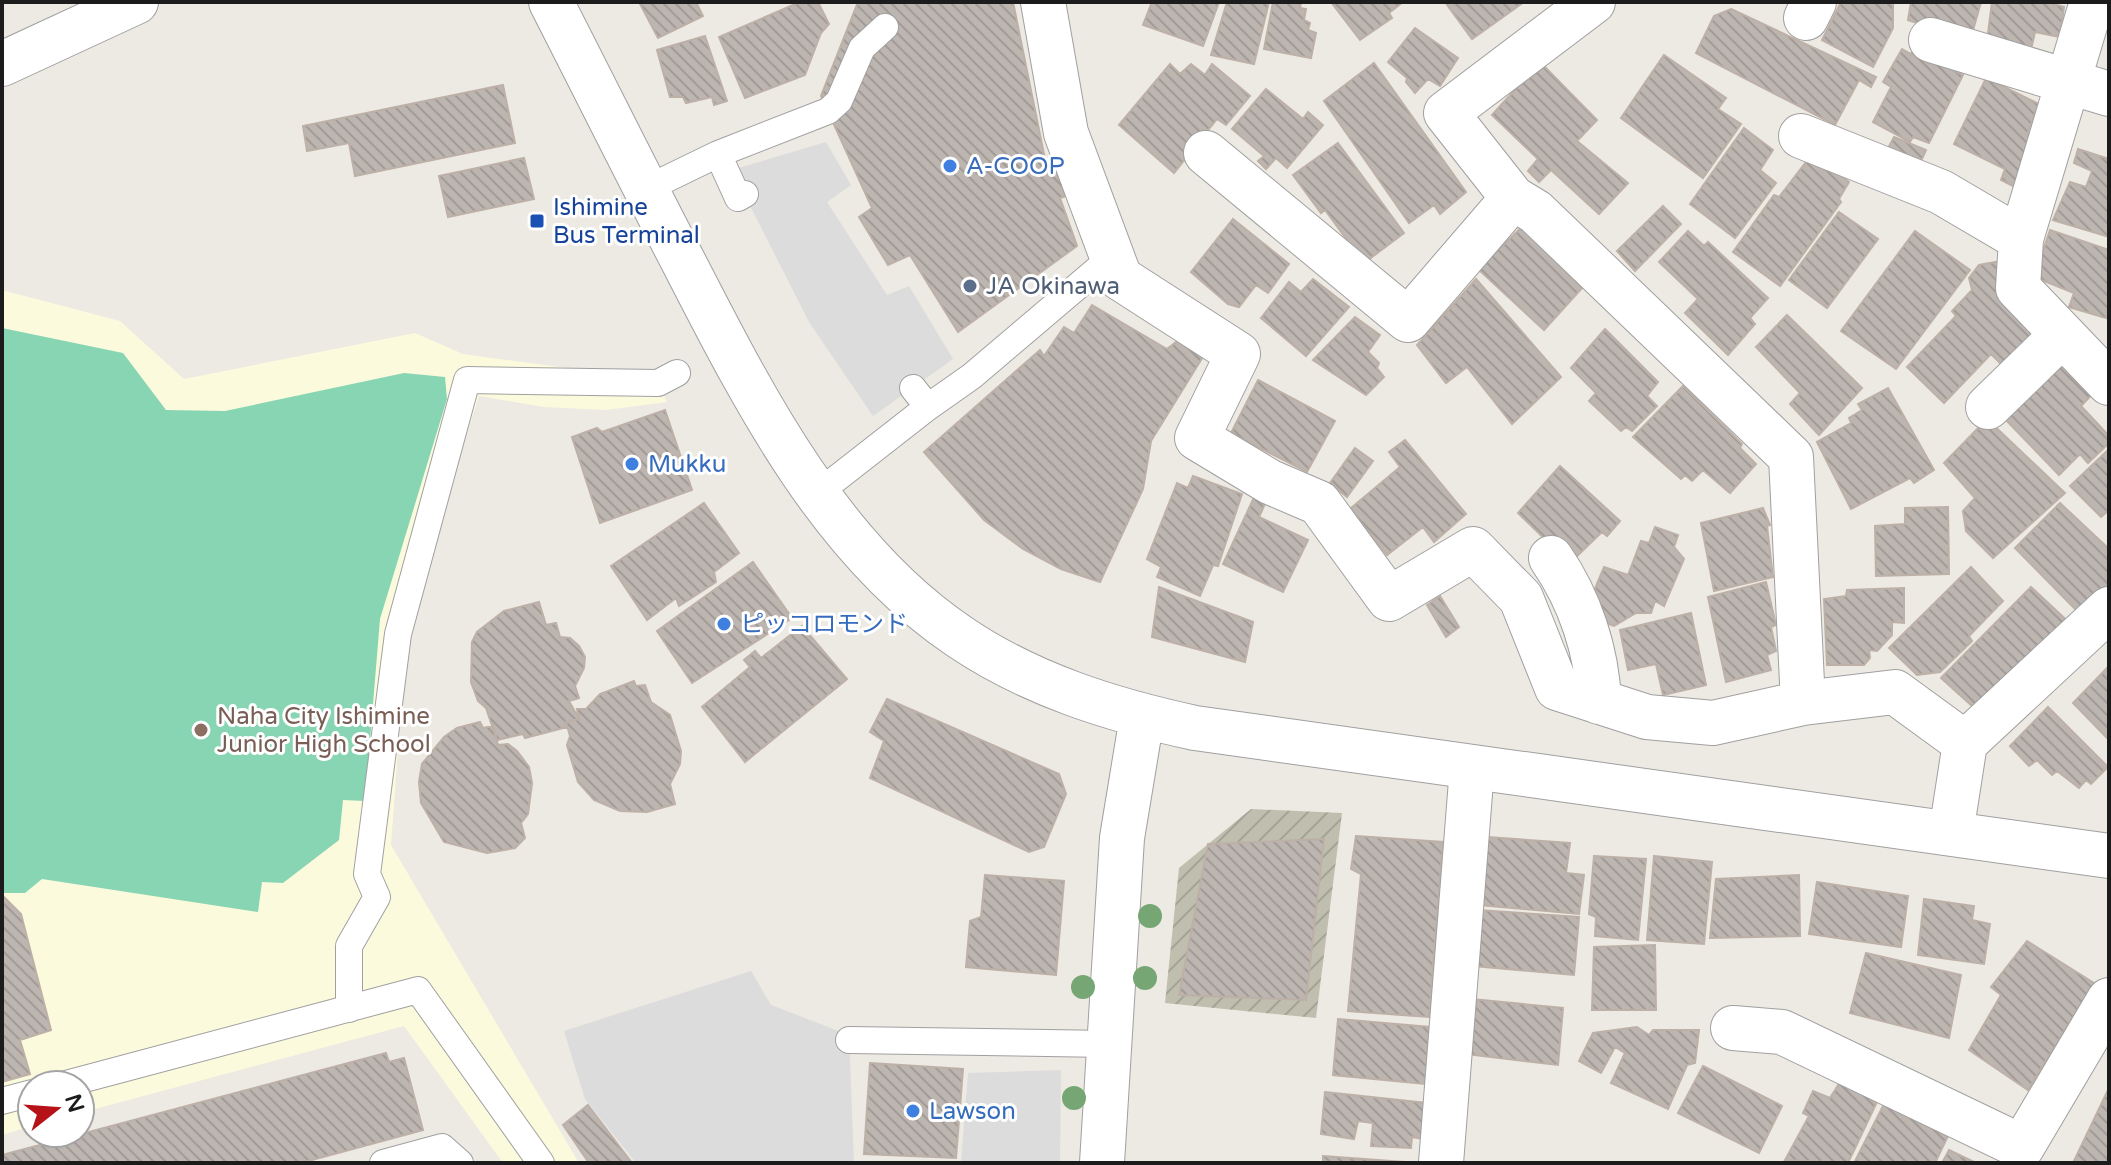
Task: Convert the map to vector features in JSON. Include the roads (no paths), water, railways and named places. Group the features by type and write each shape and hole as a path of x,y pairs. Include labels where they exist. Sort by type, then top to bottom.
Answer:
{"street":[{"path":"2,64 136,2"},
{"path":"551,2 719,333 818,493 875,563 918,604 959,636 1029,676 1142,717 1247,737 2109,856"},
{"path":"1043,2 1066,133 1120,278 1238,354 1197,438 1270,482 1319,503 1389,599 1473,549 1521,598 1557,688 1647,717 1713,723 1803,703 1895,692 1965,743"},
{"path":"1593,2 1446,113 1513,198 1536,212 1791,457 1803,703"},
{"path":"2092,2 2089,88 2021,239 2018,288 2109,383"},
{"path":"1931,40 2089,88"},
{"path":"1801,136 1941,192 2021,239"},
{"path":"1206,153 1408,320 1513,198"},
{"path":"1988,407 2062,335"},
{"path":"1551,558 1569,585 1597,667 1599,702"},
{"path":"1951,833 1965,743 2109,609"},
{"path":"1102,1163 1122,838 1142,717"},
{"path":"1441,1163 1472,768"},
{"path":"1733,1028 1782,1032 2022,1147 2109,1000"}],"lane":[{"path":"646,189 718,154 828,111 839,101 862,48 885,27"},
{"path":"718,154 738,198 745,194"},
{"path":"818,493 920,398 972,376 1112,257"},
{"path":"349,1009 349,946 377,897 367,874 398,634 467,380 658,383 677,373"},
{"path":"96,1076 418,990 541,1163"},
{"path":"849,1040 1109,1044"},
{"path":"383,1163 442,1147 460,1163"}],"place":[{"name":"A-COOP","path":"950,166"},
{"name":"Ishimine Bus Terminal","path":"537,221"},
{"name":"JA Okinawa","path":"970,286"},
{"name":"Mukku","path":"632,464"},
{"name":"ピッコロモンド","path":"724,624"},
{"name":"Naha City Ishimine Junior High School","path":"201,730"},
{"name":"Lawson","path":"913,1111"}]}
